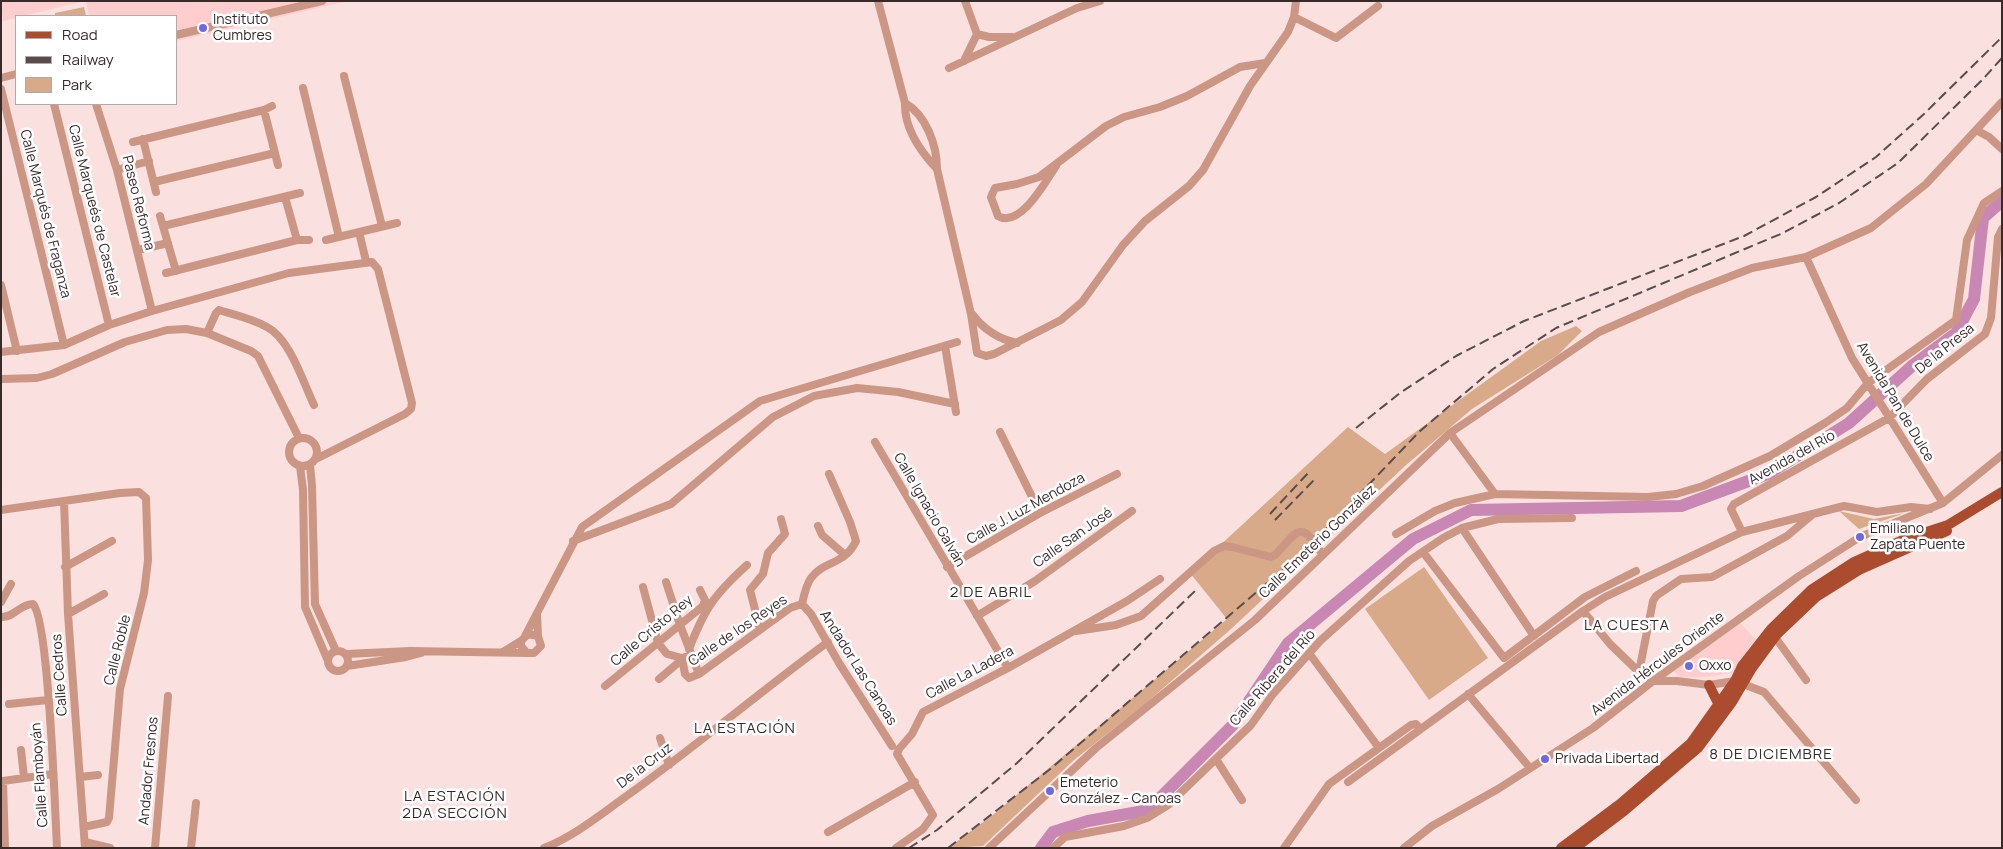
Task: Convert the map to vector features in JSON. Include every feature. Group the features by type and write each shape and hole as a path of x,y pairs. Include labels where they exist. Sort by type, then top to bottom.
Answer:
{"main road":[{"path":"1574,848 1624,811 1698,748 1732,702 1740,682 1742,666 1771,629 1811,590 1854,562 1906,539 1948,524 2002,492"},
{"path":"1561,848 1672,761 1691,743 1719,705 1740,682 1775,637 1816,596 1859,570 1958,526 2002,500"},
{"path":"1710,685 1719,705"}],"street":[{"path":"178,35 322,1"},
{"path":"878,1 904,103 906,119 915,140 926,157 938,169"},
{"path":"964,61 977,34 965,1"},
{"path":"949,68 1077,8 1100,1"},
{"path":"904,103 920,115 934,146 971,314 977,353 981,355 994,354 1060,320 1082,302 1124,245 1145,221 1189,186 1203,170 1213,149 1266,63 1288,32 1294,17 1296,1"},
{"path":"1294,17 1336,38 1378,6"},
{"path":"977,34 990,37 1016,37"},
{"path":"1056,166 1043,188 1022,211 1010,218 1002,219 998,216 991,197 995,188 1030,181 1056,166 1106,126 1124,117 1160,107 1187,96 1240,67 1266,63"},
{"path":"1,78 15,74"},
{"path":"344,76 382,226"},
{"path":"303,88 339,237"},
{"name":"Calle Marqués de Fraganza","path":"1,89 64,345"},
{"name":"Calle Emeterio González","path":"989,848 1096,748 1255,620 1450,433 1599,332 1690,292 1752,268 1806,257 1871,228 1926,184 2002,102"},
{"name":"Calle Marqueés de Castelar","path":"54,105 109,325"},
{"name":"Paseo Reforma","path":"96,105 117,170 152,311"},
{"path":"133,142 264,110 272,106"},
{"path":"264,110 278,165"},
{"path":"1976,130 2002,149"},
{"path":"143,139 156,192"},
{"path":"154,182 275,153"},
{"path":"117,170 149,161"},
{"path":"1396,534 1442,508 1495,494 1648,497 1676,494 1704,486 1770,456 1847,408 1868,383 1956,320 1967,240 1984,203 2002,191"},
{"path":"163,226 300,193"},
{"path":"285,197 297,240"},
{"path":"160,216 176,271"},
{"path":"326,240 397,223"},
{"name":"De la Presa","path":"1888,415 1927,379 1965,351 1988,328 1998,238 2002,229"},
{"path":"359,232 366,261"},
{"path":"166,273 297,240 309,240"},
{"path":"138,250 168,243"},
{"name":"Avenida Pan de Dulce","path":"1806,257 1852,358 1943,503"},
{"path":"1,352 64,345 109,325 152,311 289,273 336,268 366,261 375,264 378,268 412,403 411,409 405,414 312,462 300,466 293,463 288,456 289,448 293,441 299,438 307,438 316,448"},
{"path":"1,285 16,351"},
{"path":"208,334 216,313 220,310 272,330 286,344 314,406"},
{"path":"971,314 984,328 998,337 1017,343"},
{"path":"1,379 38,378 52,374 125,342 167,330 186,328 208,334 251,351 258,356 299,438"},
{"path":"527,653 523,650 523,638 573,541 582,527 600,512 760,401 811,384 957,342"},
{"path":"573,541 671,504 773,417 814,396 856,388 898,392 955,408 946,346"},
{"path":"827,380 826,387 829,392"},
{"path":"811,384 814,388 814,396"},
{"name":"Avenida del Río","path":"1742,532 1731,509 1734,504 1888,415"},
{"path":"1000,432 1040,513"},
{"path":"1450,433 1495,494"},
{"name":"Calle Ignacio Galván","path":"876,442 947,567 1008,668"},
{"path":"316,448 340,446"},
{"path":"316,448 312,462 315,604 336,651 346,654 410,651 421,653 534,653 539,649 541,642 538,636 537,614"},
{"name":"Avenida Hércules Oriente","path":"1404,848 1432,826 1593,728 1654,681 1799,576 1860,537 1943,503 2002,455"},
{"path":"300,466 303,490 305,607 333,670 343,670 347,666 406,658 421,653"},
{"path":"802,604 811,577 839,561 856,541 847,514 829,474"},
{"name":"Calle J. Luz Mendoza","path":"947,567 1040,513 1118,474"},
{"name":"Calle Roble","path":"64,501 139,492 146,498 148,560 140,614 120,689 109,818 102,825 84,827"},
{"path":"1,510 64,501"},
{"name":"Calle Cedros","path":"64,501 65,567 85,845"},
{"path":"1348,782 1605,597 1742,532 1844,506 1877,512 1911,507 1930,509"},
{"name":"Calle San José","path":"978,616 1043,576 1132,511"},
{"path":"600,512 601,522 608,528"},
{"path":"1639,672 1652,601 1656,596 1681,579 1712,577 1787,536 1814,514"},
{"name":"Calle Ribera del Río","path":"1053,848 1065,837 1124,826 1147,818 1168,805 1251,725 1273,694 1310,653 1388,580 1423,552 1462,528 1498,519 1572,518"},
{"path":"760,629 750,590 763,574 768,553 785,534 780,519"},
{"path":"818,526 822,535 845,555"},
{"path":"1462,528 1534,636"},
{"name":"Calle La Ladera","path":"1072,631 1116,625 1150,611 1214,551 1224,546 1271,557 1275,555 1294,533 1300,531 1307,533 1322,554"},
{"path":"65,567 112,541"},
{"path":"1423,552 1504,658 1585,597 1636,570"},
{"path":"658,679 690,651 700,620 716,595 747,565"},
{"name":"Calle La Ladera","path":"915,782 898,754 899,749 912,734 920,714 1008,668 1160,580"},
{"path":"666,582 699,674"},
{"path":"1,602 11,584"},
{"path":"643,587 658,643 667,654 682,658"},
{"name":"Calle Cristo Rey","path":"605,686 705,603 700,590"},
{"path":"68,614 104,594"},
{"name":"Calle Flamboyán","path":"1,617 9,617 27,604 33,604 37,611 45,657 57,848"},
{"name":"Calle de los Reyes","path":"682,658 685,674 689,678 699,674 790,608 802,604"},
{"name":"Andador Las Canoas","path":"802,604 811,614 892,746"},
{"path":"1583,611 1610,644 1639,672 1654,681 1677,681 1710,685 1740,682 1764,692 1856,800"},
{"path":"501,653 523,638 532,634 538,636"},
{"path":"1775,637 1806,680"},
{"name":"De la Cruz","path":"544,848 569,837 669,765 759,692 828,642"},
{"path":"328,662 329,657 336,651"},
{"path":"1310,653 1379,748"},
{"path":"346,654 347,666"},
{"path":"1468,694 1530,768"},
{"name":"Andador Fresnos","path":"156,848 168,696"},
{"path":"9,704 48,700"},
{"path":"1284,848 1329,784 1410,725 1416,724 1420,729"},
{"path":"660,738 669,765"},
{"path":"21,750 24,777"},
{"path":"1216,759 1242,800"},
{"path":"5,848 1,784 6,780 53,774"},
{"path":"80,777 98,775"},
{"path":"828,832 915,782 933,815 923,828 896,848"},
{"path":"191,848 196,803"},
{"path":"85,845 110,848"}],"shaded area":[{"path":"1,1 85,1 28,15 15,15 15,18 3,21"},
{"name":"Instituto Cumbres","path":"86,1 348,1 178,41 178,15 89,15"},
{"path":"1739,622 1756,640 1751,644 1732,673 1706,677 1680,677 1673,671"}],"green space":[{"path":"84,7 86,15 55,15 55,13"},
{"path":"1576,326 1582,331 1558,355 1472,409 1405,466 1231,629 1145,704 1074,760 983,846 948,848 994,814 1227,619 1190,573 1348,427 1385,454 1541,341"},
{"path":"1839,511 1874,519 1905,513 1859,529"},
{"path":"1424,567 1488,658 1429,700 1365,609"}],"waterway":[{"path":"1041,848 1053,832 1088,821 1144,811 1160,798 1233,725 1288,643 1413,539 1471,510 1681,506 1770,473 1849,423 1913,365 1956,333 1974,299 1983,218 2002,201"}],"railway":[{"path":"1356,428 1400,393 1456,356 1524,321 1744,236 1816,197 1876,157 1924,114 2002,37"},
{"path":"948,848 1049,770 1308,548 1419,432 1493,369 1556,328 1783,233 1839,203 1898,163 2002,58"},
{"path":"1270,514 1309,472"},
{"path":"1275,520 1316,478"},
{"path":"909,848 937,830 1017,763 1196,590"}],"place":[{"name":"Instituto Cumbres","path":"203,28"},
{"name":"Emiliano Zapata Puente","path":"1860,537"},
{"name":"Oxxo","path":"1689,666"},
{"name":"Privada Libertad","path":"1545,759"},
{"name":"Emeterio González - Canoas","path":"1050,791"}],"district":[{"name":"2 DE ABRIL","path":"991,593"},
{"name":"LA CUESTA","path":"1627,626"},
{"name":"LA ESTACIÓN","path":"745,729"},
{"name":"8 DE DICIEMBRE","path":"1771,755"},
{"name":"LA ESTACIÓN 2DA SECCIÓN","path":"455,806"}]}
